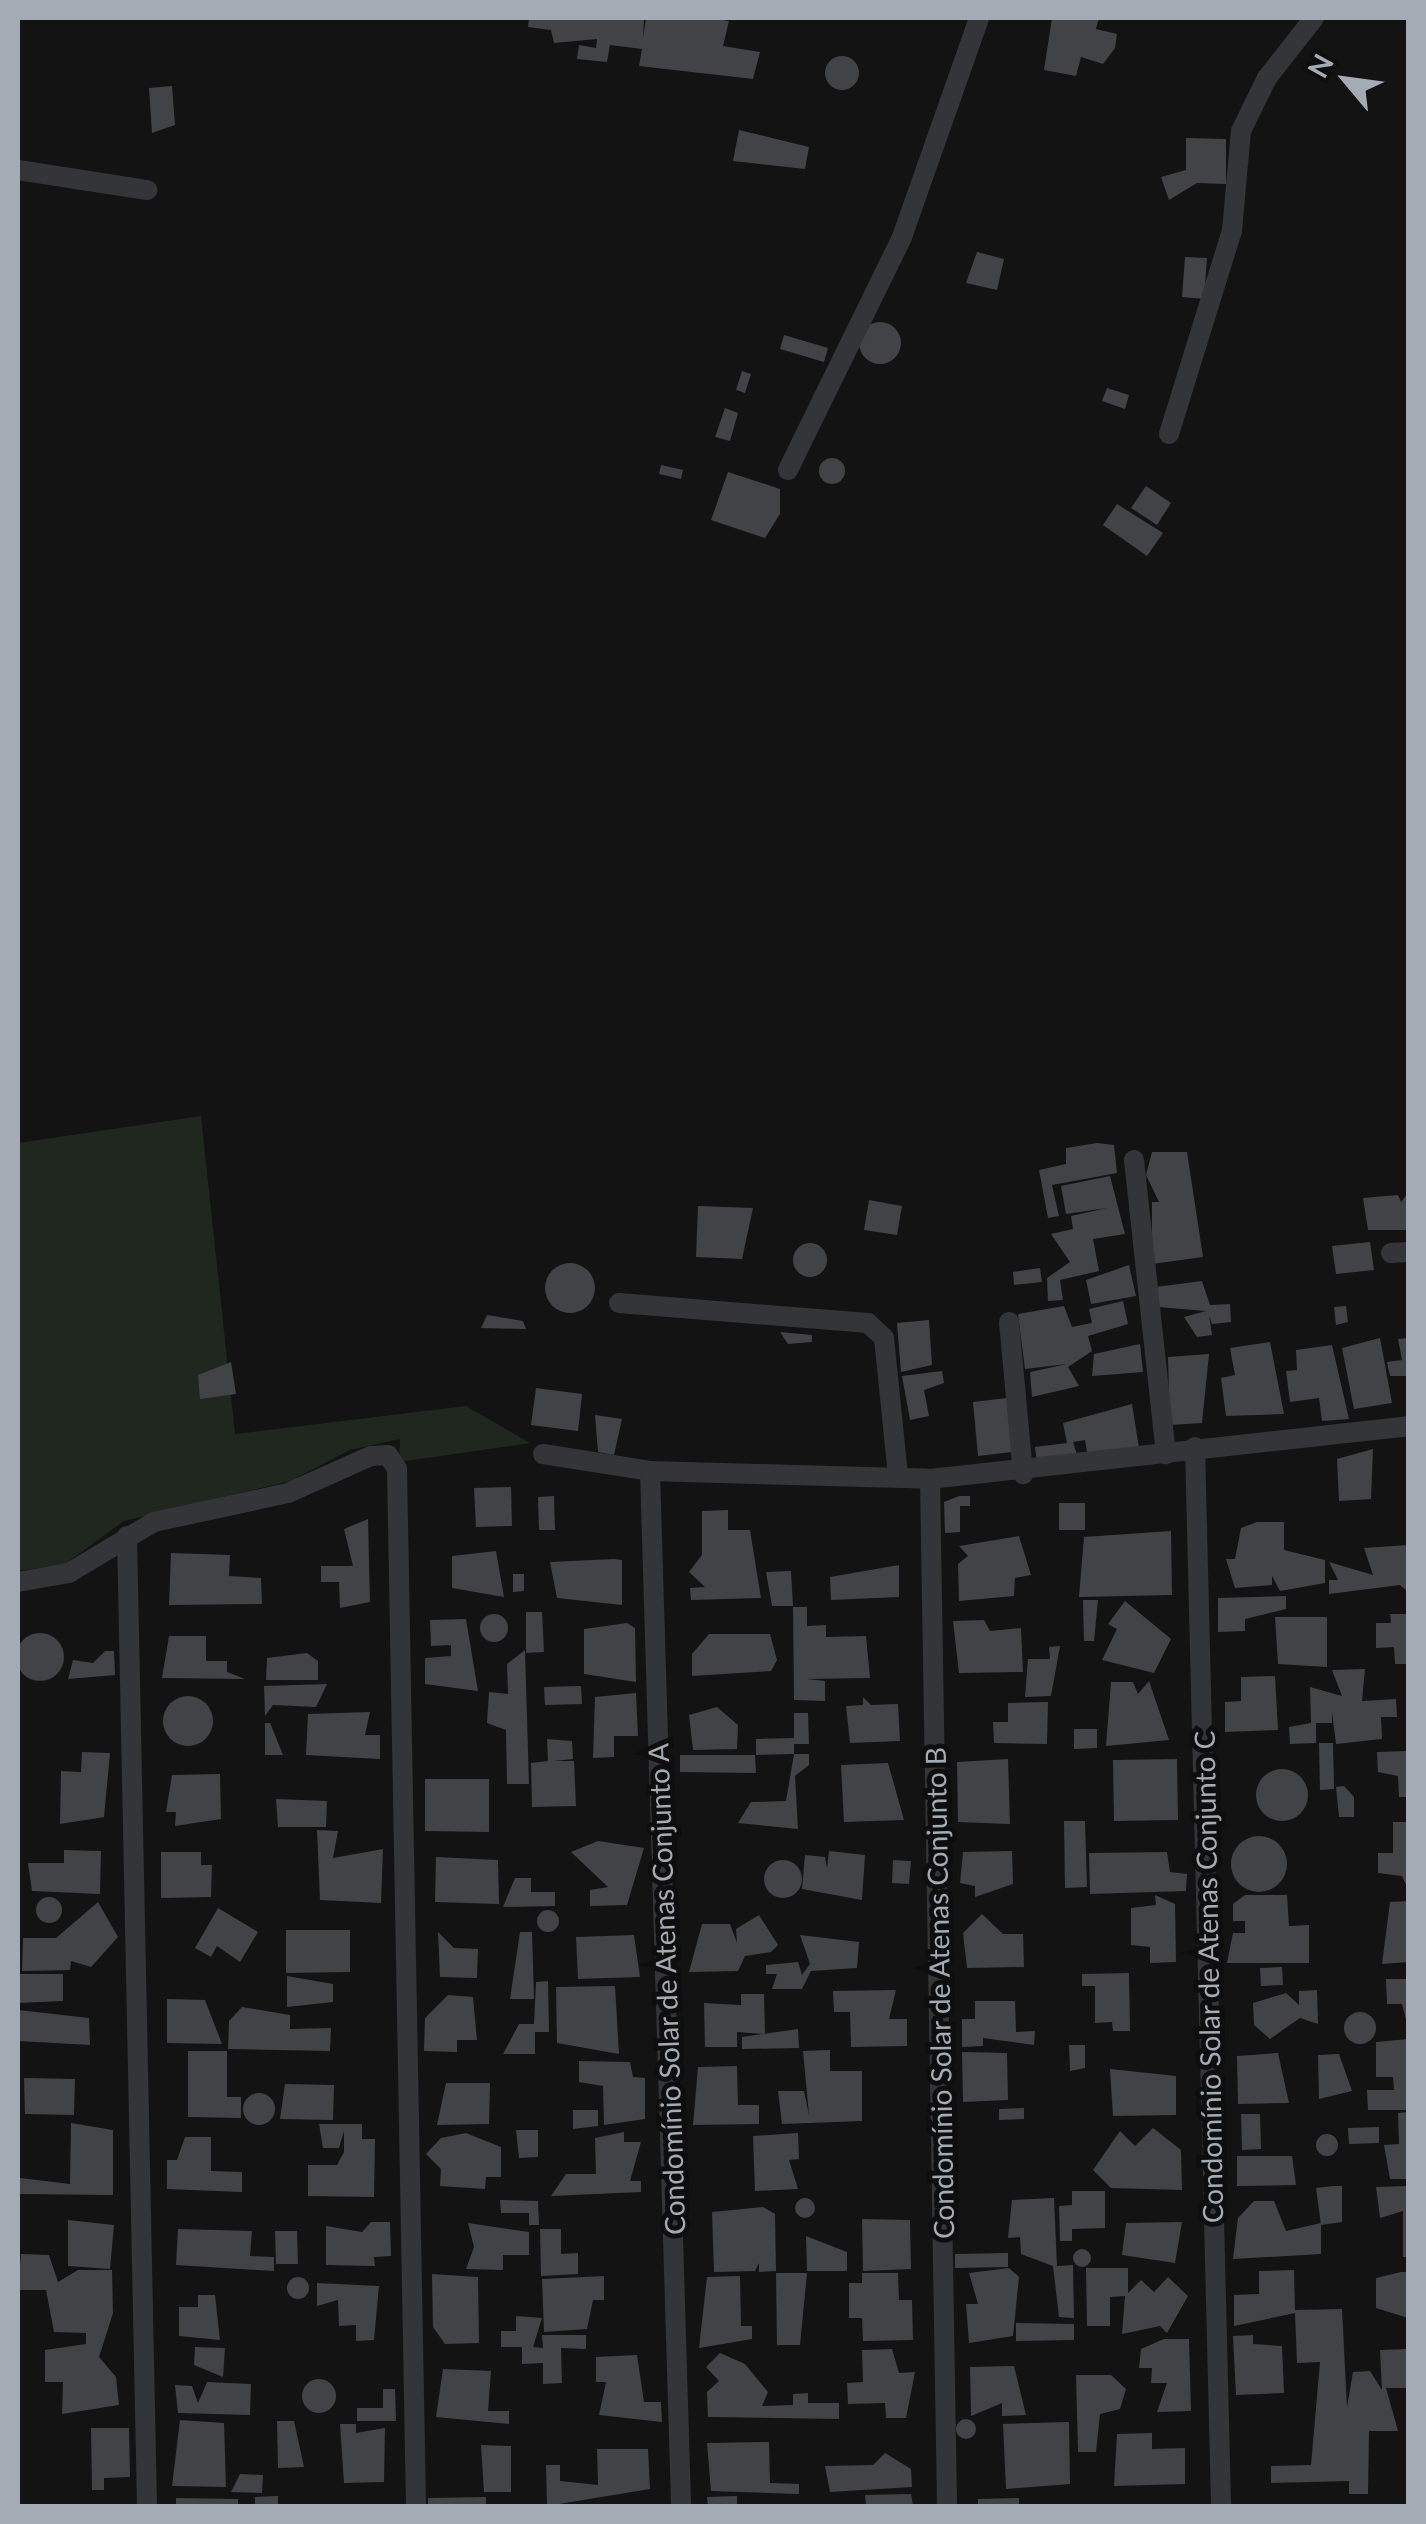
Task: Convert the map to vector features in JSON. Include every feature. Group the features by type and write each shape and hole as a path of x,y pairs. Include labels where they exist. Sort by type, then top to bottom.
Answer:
{"street":[{"path":"788,470 902,237 979,18"},
{"path":"1169,434 1232,231 1242,132 1267,78 1314,18"},
{"path":"18,170 146,190"},
{"path":"1134,1160 1166,1454"},
{"path":"618,1302 872,1326 884,1338 898,1477"},
{"path":"1009,1322 1023,1474"},
{"path":"543,1454 650,1471 930,1478 1023,1474 1195,1448 1408,1426"},
{"name":"Condomínio Solar de Atenas Conjunto C","path":"1195,1448 1221,2506"},
{"path":"18,1582 69,1573 127,1536 288,1493 371,1456 388,1455 397,1469 416,2506"},
{"name":"Condomínio Solar de Atenas Conjunto A","path":"650,1471 681,2506"},
{"name":"Condomínio Solar de Atenas Conjunto B","path":"930,1478 948,2506"},
{"path":"127,1536 146,2506"}],"shaded area":[{"path":"201,1116 235,1434 466,1406 530,1443 399,1462 400,1439 350,1450 290,1481 124,1521 65,1564 18,1571 18,1143"}],"building":[{"path":"529,18 644,18 643,38 646,18 709,18 729,21 723,46 760,52 753,79 639,66 642,49 610,45 607,62 577,59 579,45 596,48 597,39 554,43 551,30 528,27"},
{"path":"1052,18 1099,18 1096,29 1117,34 1115,48 1103,64 1081,57 1076,76 1044,70"},
{"path":"842,56 854,61 859,73 854,85 842,90 830,85 825,73 830,61"},
{"path":"172,86 175,125 152,133 149,88"},
{"path":"739,130 809,147 805,169 733,161"},
{"path":"1186,138 1226,139 1226,184 1197,183 1169,200 1161,177 1186,170"},
{"path":"977,252 1004,259 997,290 966,283"},
{"path":"1185,257 1207,258 1204,299 1182,297"},
{"path":"880,322 895,328 901,343 895,358 880,364 865,358 859,343 865,328"},
{"path":"784,335 828,348 824,362 780,349"},
{"path":"742,371 751,374 745,393 736,390"},
{"path":"1107,388 1129,395 1125,409 1102,401"},
{"path":"725,408 738,413 730,441 715,437"},
{"path":"832,458 841,462 845,471 841,480 832,484 823,480 819,471 823,462"},
{"path":"661,465 683,470 681,479 659,474"},
{"path":"728,472 780,489 780,514 765,538 711,520"},
{"path":"1146,486 1171,503 1157,525 1131,508"},
{"path":"1117,504 1163,533 1147,556 1103,525"},
{"path":"1097,1143 1114,1145 1117,1173 1052,1185 1059,1216 1048,1218 1039,1170 1066,1164 1066,1148"},
{"path":"1152,1152 1187,1152 1203,1257 1152,1264 1152,1202 1159,1202 1146,1175"},
{"path":"1110,1176 1125,1234 1093,1239 1099,1271 1060,1280 1063,1300 1048,1301 1047,1278 1070,1262 1051,1234 1073,1229 1071,1216 1107,1208 1066,1214 1061,1186"},
{"path":"1408,1193 1408,1230 1368,1230 1363,1198 1398,1195 1401,1202"},
{"path":"869,1200 902,1206 897,1235 864,1230"},
{"path":"698,1206 753,1208 742,1259 696,1257"},
{"path":"1370,1242 1374,1270 1336,1274 1332,1246"},
{"path":"810,1243 822,1248 827,1260 822,1272 810,1277 798,1272 793,1260 798,1248"},
{"path":"570,1263 588,1270 595,1288 588,1306 570,1313 552,1306 545,1288 552,1270"},
{"path":"1129,1265 1136,1296 1091,1304 1086,1280"},
{"path":"1040,1268 1042,1282 1014,1285 1013,1272"},
{"path":"1202,1281 1210,1305 1230,1304 1231,1322 1212,1324 1209,1315 1212,1335 1197,1337 1184,1317 1206,1311 1158,1307 1156,1287"},
{"path":"1123,1301 1128,1324 1088,1336 1092,1351 1068,1367 1079,1386 1032,1397 1030,1372 1067,1364 1025,1369 1018,1314 1064,1306 1072,1327 1092,1323 1089,1309"},
{"path":"1346,1306 1348,1322 1336,1325 1334,1307"},
{"path":"487,1315 523,1321 526,1329 481,1328"},
{"path":"929,1320 932,1365 901,1372 897,1323"},
{"path":"780,1332 812,1335 812,1342 788,1344"},
{"path":"1380,1338 1392,1403 1354,1409 1342,1348"},
{"path":"1408,1338 1408,1376 1390,1376 1387,1362 1402,1360 1398,1339"},
{"path":"1270,1342 1284,1414 1226,1416 1221,1378 1235,1375 1230,1348"},
{"path":"1140,1344 1143,1372 1092,1376 1094,1354"},
{"path":"1332,1345 1349,1419 1322,1421 1319,1398 1290,1402 1286,1371 1297,1370 1296,1350"},
{"path":"1209,1354 1202,1423 1170,1425 1168,1357"},
{"path":"231,1362 236,1394 200,1399 198,1375"},
{"path":"942,1371 944,1383 924,1390 929,1416 910,1420 902,1376"},
{"path":"536,1388 582,1394 578,1431 531,1425"},
{"path":"1007,1398 1012,1452 978,1456 973,1402"},
{"path":"1132,1404 1139,1448 1088,1457 1085,1440 1073,1442 1077,1455 1038,1470 1035,1447 1067,1443 1063,1423"},
{"path":"595,1415 622,1419 614,1455 598,1452"},
{"path":"1373,1449 1371,1499 1339,1501 1337,1459"},
{"path":"511,1487 512,1526 476,1527 474,1488"},
{"path":"554,1496 555,1530 539,1530 538,1497"},
{"path":"970,1496 970,1506 960,1506 960,1532 945,1533 944,1502"},
{"path":"1059,1503 1085,1503 1085,1530 1059,1530"},
{"path":"728,1510 728,1530 750,1530 761,1598 691,1600 690,1588 705,1587 689,1572 702,1555 702,1511"},
{"path":"368,1519 370,1602 340,1608 339,1582 321,1582 321,1566 353,1566 344,1529"},
{"path":"1257,1522 1284,1522 1284,1550 1325,1560 1325,1583 1280,1591 1272,1576 1272,1585 1235,1588 1226,1559 1235,1559 1241,1528"},
{"path":"1171,1531 1172,1595 1079,1597 1084,1537"},
{"path":"1019,1536 1031,1575 1015,1578 1014,1596 959,1601 958,1564 968,1556 959,1546"},
{"path":"1408,1545 1408,1592 1400,1585 1329,1594 1329,1580 1338,1580 1329,1562 1373,1575 1364,1548"},
{"path":"496,1551 504,1597 452,1588 452,1556"},
{"path":"171,1553 230,1555 229,1576 261,1578 262,1604 169,1605"},
{"path":"622,1560 622,1605 557,1598 550,1562"},
{"path":"899,1565 899,1597 831,1600 830,1577"},
{"path":"791,1571 793,1606 772,1606 766,1572"},
{"path":"513,1574 524,1574 524,1591 513,1592"},
{"path":"1286,1596 1286,1609 1245,1619 1245,1631 1218,1632 1218,1598"},
{"path":"1083,1600 1098,1600 1094,1641 1084,1641"},
{"path":"1125,1601 1171,1639 1154,1673 1102,1660 1117,1629 1108,1624"},
{"path":"793,1607 807,1607 807,1626 826,1625 826,1637 866,1636 870,1678 807,1679 825,1681 825,1701 794,1700"},
{"path":"526,1612 542,1612 544,1652 526,1653"},
{"path":"494,1614 504,1618 508,1628 504,1638 494,1642 484,1638 480,1628 484,1618"},
{"path":"1390,1614 1408,1614 1408,1664 1395,1664 1394,1647 1376,1648 1376,1623 1391,1623"},
{"path":"1275,1617 1327,1617 1327,1667 1278,1664"},
{"path":"466,1619 478,1691 425,1684 425,1658 451,1656 451,1645 431,1646 430,1620"},
{"path":"984,1620 990,1631 1021,1628 1023,1672 959,1673 953,1621"},
{"path":"627,1623 635,1628 636,1682 584,1674 584,1629"},
{"path":"40,1633 57,1640 64,1657 57,1674 40,1681 23,1674 16,1657 23,1640"},
{"path":"709,1634 770,1634 777,1660 771,1671 692,1676 692,1654"},
{"path":"169,1636 206,1636 206,1661 227,1661 227,1672 245,1679 162,1678"},
{"path":"1060,1646 1051,1696 1025,1697 1028,1659 1050,1659 1049,1647"},
{"path":"525,1650 529,1784 507,1784 506,1730 487,1723 489,1692 508,1694 507,1664"},
{"path":"105,1651 114,1651 115,1675 68,1679 73,1660 93,1663"},
{"path":"307,1653 318,1661 318,1680 266,1680 267,1658"},
{"path":"1365,1669 1362,1701 1396,1699 1397,1717 1381,1717 1382,1739 1336,1744 1332,1712 1332,1723 1316,1723 1316,1743 1290,1744 1289,1727 1311,1723 1310,1687 1342,1696 1332,1670"},
{"path":"1275,1676 1278,1730 1225,1732 1225,1702 1241,1701 1241,1677"},
{"path":"1149,1681 1169,1740 1106,1746 1111,1682 1133,1682 1138,1694"},
{"path":"327,1684 316,1707 273,1705 265,1716 264,1686"},
{"path":"581,1686 582,1704 545,1705 544,1687"},
{"path":"636,1693 638,1736 614,1736 614,1757 593,1758 595,1697"},
{"path":"188,1696 206,1703 213,1721 206,1739 188,1746 170,1739 163,1721 170,1703"},
{"path":"863,1697 871,1705 898,1704 900,1741 850,1743 846,1706 863,1705"},
{"path":"1048,1702 1047,1744 994,1743 993,1722 1008,1722 1008,1703"},
{"path":"717,1707 738,1725 737,1749 693,1750 689,1715"},
{"path":"370,1712 365,1735 380,1735 380,1759 306,1755 308,1714"},
{"path":"794,1713 808,1713 809,1744 794,1744 794,1754 756,1755 756,1739 794,1738"},
{"path":"265,1723 270,1723 283,1755 265,1755"},
{"path":"1074,1729 1097,1729 1097,1748 1074,1749"},
{"path":"547,1739 572,1741 573,1759 553,1761 574,1761 576,1806 532,1807 531,1763 548,1761"},
{"path":"1319,1743 1333,1743 1334,1789 1320,1790"},
{"path":"1408,1751 1408,1797 1399,1797 1398,1776 1378,1772 1377,1752"},
{"path":"82,1752 110,1753 104,1817 60,1824 61,1771 81,1772"},
{"path":"794,1754 809,1754 809,1765 795,1776 798,1829 738,1823 751,1802 786,1801"},
{"path":"680,1755 755,1755 756,1773 680,1772"},
{"path":"1008,1759 1010,1824 958,1822 957,1762"},
{"path":"1177,1759 1178,1820 1114,1821 1113,1760"},
{"path":"888,1763 904,1820 844,1822 841,1765"},
{"path":"1282,1769 1300,1777 1308,1795 1300,1813 1282,1821 1264,1813 1256,1795 1264,1777"},
{"path":"220,1774 221,1819 175,1826 176,1812 166,1812 172,1775"},
{"path":"425,1779 489,1779 489,1832 425,1831"},
{"path":"1344,1786 1354,1797 1354,1817 1339,1817 1336,1787"},
{"path":"276,1799 327,1801 326,1827 278,1827"},
{"path":"1064,1821 1085,1821 1087,1887 1065,1888"},
{"path":"1393,1822 1408,1822 1408,1889 1402,1876 1378,1873 1378,1853 1393,1853"},
{"path":"317,1830 338,1831 333,1858 383,1849 381,1903 320,1900"},
{"path":"1259,1836 1279,1844 1287,1864 1279,1884 1259,1892 1239,1884 1231,1864 1239,1844"},
{"path":"598,1841 644,1848 627,1905 590,1906 590,1890 608,1887 571,1852"},
{"path":"64,1850 101,1851 100,1894 32,1891 28,1863 64,1863"},
{"path":"829,1851 865,1855 862,1900 802,1889 805,1855 825,1857 827,1868"},
{"path":"1012,1851 1013,1884 975,1897 975,1886 960,1883 963,1852"},
{"path":"161,1852 201,1852 201,1865 212,1865 211,1897 161,1898"},
{"path":"1167,1852 1170,1872 1187,1874 1186,1891 1090,1894 1089,1853"},
{"path":"436,1857 498,1860 499,1904 435,1902"},
{"path":"783,1860 796,1866 802,1879 796,1892 783,1898 770,1892 764,1879 770,1866"},
{"path":"893,1860 911,1861 909,1884 892,1883"},
{"path":"515,1878 531,1878 531,1892 555,1892 555,1906 503,1907"},
{"path":"1155,1895 1175,1904 1176,1962 1150,1963 1150,1947 1131,1945 1131,1908 1156,1905"},
{"path":"1245,1895 1287,1895 1289,1926 1309,1925 1309,1963 1227,1963 1233,1933 1245,1933 1245,1921 1233,1921 1233,1904"},
{"path":"49,1897 58,1901 62,1910 58,1919 49,1923 40,1919 36,1910 40,1901"},
{"path":"1408,1901 1408,1962 1382,1964 1390,1902"},
{"path":"98,1902 118,1937 91,1967 71,1961 70,1970 22,1971 23,1938 56,1938"},
{"path":"218,1908 258,1932 240,1962 217,1946 211,1957 195,1948"},
{"path":"548,1910 559,1921 548,1932 537,1921"},
{"path":"982,1914 1003,1934 1023,1934 1024,1967 967,1968 963,1933"},
{"path":"759,1915 778,1945 771,1952 745,1956 738,1971 689,1972 702,1924 730,1924 737,1943 736,1929"},
{"path":"286,1930 350,1930 350,1972 286,1973"},
{"path":"438,1932 454,1948 478,1949 477,1978 440,1977"},
{"path":"520,1932 532,1932 534,1999 510,1999"},
{"path":"634,1935 640,1977 578,1979 576,1937"},
{"path":"800,1935 859,1942 857,1968 811,1971 802,1989 772,1989 777,1974 766,1974 766,1965 798,1962 802,1975 810,1964"},
{"path":"1282,1967 1283,1985 1261,1986 1260,1968"},
{"path":"1129,1973 1130,2031 1113,2031 1112,2022 1095,2023 1095,1986 1082,1986 1082,1974"},
{"path":"18,1974 63,1974 63,2001 18,2003"},
{"path":"287,1976 333,1984 333,2002 287,2007"},
{"path":"1386,1979 1408,1979 1408,2027 1402,2004 1387,2004"},
{"path":"548,1981 549,2032 535,2032 535,2054 503,2054 519,2024 534,2024 536,1982"},
{"path":"615,1986 619,2054 557,2043 556,1987"},
{"path":"896,1990 889,2019 907,2019 907,2046 851,2047 850,2012 834,2012 833,1991"},
{"path":"1317,1990 1318,2024 1300,2018 1270,2039 1254,2025 1253,2003 1286,1993 1299,2005 1299,1991"},
{"path":"741,1994 764,1994 765,2034 737,2032 737,2047 705,2047 704,2003 741,2005"},
{"path":"448,1995 473,1997 477,2040 457,2040 457,2052 424,2051 425,2018"},
{"path":"167,1999 205,2000 222,2044 167,2043"},
{"path":"975,2001 1015,2001 1016,2032 1035,2031 1034,2045 983,2038 983,2046 962,2047 962,2019 975,2019"},
{"path":"242,2007 290,2015 290,2029 331,2028 330,2051 228,2049 229,2021"},
{"path":"18,2010 89,2018 90,2045 18,2041"},
{"path":"1360,2012 1371,2017 1376,2028 1371,2039 1360,2044 1349,2039 1344,2028 1349,2017"},
{"path":"798,2029 799,2048 742,2049 742,2037"},
{"path":"1408,2039 1408,2110 1368,2110 1367,2090 1394,2090 1393,2077 1376,2077 1376,2042"},
{"path":"1069,2045 1085,2045 1085,2068 1070,2071"},
{"path":"830,2050 830,2071 862,2071 862,2121 782,2124 778,2091 804,2091 809,2115 803,2051"},
{"path":"188,2051 227,2051 227,2097 241,2097 241,2118 188,2117"},
{"path":"962,2052 1007,2053 1008,2100 963,2102"},
{"path":"1278,2053 1289,2103 1238,2104 1237,2056"},
{"path":"1339,2054 1352,2091 1319,2099 1318,2055"},
{"path":"579,2061 630,2062 633,2077 645,2078 645,2119 604,2125 603,2086 579,2082"},
{"path":"737,2066 738,2105 759,2105 759,2124 693,2125 698,2067"},
{"path":"1110,2069 1176,2076 1176,2115 1113,2116"},
{"path":"24,2078 75,2079 74,2115 25,2114"},
{"path":"446,2083 490,2083 489,2124 437,2125"},
{"path":"285,2084 334,2085 333,2120 280,2119"},
{"path":"259,2093 270,2098 275,2109 270,2120 259,2125 248,2120 243,2109 248,2098"},
{"path":"1024,2108 1024,2119 999,2120 999,2109"},
{"path":"573,2110 598,2110 598,2126 573,2129"},
{"path":"1408,2112 1408,2179 1390,2179 1384,2145 1399,2144 1398,2113"},
{"path":"1241,2114 1260,2114 1261,2149 1242,2150"},
{"path":"71,2123 113,2130 113,2195 20,2194 20,2178 70,2184"},
{"path":"319,2124 362,2124 362,2139 375,2139 374,2197 308,2196 308,2165 337,2165 344,2152 344,2131 339,2148 323,2148"},
{"path":"1379,2127 1379,2143 1349,2144 1348,2128"},
{"path":"1153,2128 1181,2150 1182,2190 1111,2188 1093,2170 1120,2131 1135,2146"},
{"path":"516,2130 538,2130 538,2157 519,2158"},
{"path":"624,2132 624,2142 641,2142 630,2181 641,2181 641,2192 551,2196 566,2174 596,2174 595,2138"},
{"path":"466,2133 501,2147 501,2177 486,2177 485,2189 440,2186 441,2169 426,2154 441,2138"},
{"path":"798,2133 799,2159 789,2160 798,2189 755,2191 753,2136"},
{"path":"1327,2134 1335,2137 1335,2153 1327,2156 1319,2153 1316,2145 1319,2137"},
{"path":"185,2137 211,2137 211,2171 242,2172 242,2192 167,2189 167,2160 177,2160"},
{"path":"1237,2156 1292,2156 1296,2185 1237,2186"},
{"path":"1342,2186 1342,2222 1321,2225 1316,2188"},
{"path":"1408,2186 1408,2257 1403,2257 1403,2211 1380,2218 1376,2187"},
{"path":"1072,2191 1105,2191 1105,2228 1072,2229 1072,2241 1060,2241 1059,2206 1072,2205"},
{"path":"801,2198 809,2198 815,2208 809,2218 801,2218 795,2212 795,2204"},
{"path":"1054,2198 1057,2266 1073,2265 1074,2318 1059,2317 1053,2266 1021,2254 1020,2237 1008,2238 1012,2200"},
{"path":"500,2200 538,2201 539,2225 529,2225 529,2213 501,2213"},
{"path":"1254,2201 1274,2201 1286,2231 1321,2223 1321,2254 1233,2259 1238,2218"},
{"path":"763,2207 775,2214 776,2271 759,2272 759,2263 755,2271 714,2272 712,2212"},
{"path":"862,2219 910,2220 911,2269 863,2271"},
{"path":"68,2220 114,2225 110,2269 68,2266"},
{"path":"371,2222 390,2222 391,2256 374,2257 375,2266 326,2265 326,2226 362,2232"},
{"path":"1182,2222 1175,2263 1122,2255 1126,2223"},
{"path":"468,2223 529,2232 529,2255 503,2255 503,2270 466,2269 474,2247"},
{"path":"178,2229 252,2231 250,2256 274,2257 274,2271 176,2265"},
{"path":"540,2229 561,2229 561,2254 578,2253 578,2274 541,2276"},
{"path":"275,2231 297,2231 298,2264 276,2264"},
{"path":"806,2236 847,2252 847,2271 807,2271"},
{"path":"1082,2249 1091,2258 1082,2267 1073,2258"},
{"path":"1008,2253 1008,2267 955,2268 955,2254"},
{"path":"21,2254 49,2255 58,2282 78,2270 112,2270 113,2313 99,2357 116,2377 119,2405 62,2414 63,2382 45,2382 45,2350 86,2344 86,2333 54,2332 46,2290 18,2290"},
{"path":"1009,2268 1019,2277 1013,2336 969,2343 966,2304 978,2304 969,2273"},
{"path":"1086,2268 1128,2268 1128,2293 1141,2280 1154,2292 1168,2277 1188,2296 1167,2333 1160,2326 1122,2334 1125,2296 1110,2297 1110,2326 1087,2326"},
{"path":"1294,2270 1295,2310 1342,2309 1347,2407 1353,2372 1370,2371 1382,2390 1380,2350 1408,2349 1408,2388 1386,2388 1398,2431 1369,2431 1368,2494 1349,2494 1349,2481 1271,2483 1271,2466 1311,2465 1320,2362 1297,2363 1295,2313 1234,2326 1234,2295 1259,2294 1259,2271"},
{"path":"1408,2272 1408,2318 1376,2308 1376,2278"},
{"path":"776,2273 807,2273 800,2345 777,2345"},
{"path":"862,2273 898,2273 899,2300 912,2300 913,2340 863,2341 862,2318 849,2318 849,2283 862,2283"},
{"path":"432,2274 478,2277 479,2343 445,2344 433,2327"},
{"path":"604,2276 604,2300 593,2300 587,2329 544,2332 542,2279"},
{"path":"740,2276 741,2326 752,2326 752,2339 699,2348 707,2277"},
{"path":"298,2277 306,2280 306,2296 298,2299 290,2296 287,2288 290,2280"},
{"path":"317,2283 379,2286 374,2340 356,2341 356,2325 339,2326 338,2300 317,2306"},
{"path":"198,2295 215,2295 220,2340 179,2336 179,2307 198,2307"},
{"path":"516,2316 542,2318 533,2347 543,2348 542,2335 586,2335 586,2349 561,2348 562,2383 543,2384 543,2363 522,2364 522,2347 501,2347 501,2331 516,2331"},
{"path":"1016,2323 1074,2324 1074,2340 1016,2341"},
{"path":"1253,2335 1253,2344 1282,2346 1284,2393 1236,2395 1233,2336"},
{"path":"1164,2339 1189,2339 1191,2411 1157,2412 1167,2383 1151,2383 1152,2368 1139,2368 1141,2349"},
{"path":"195,2347 225,2348 223,2377 194,2365"},
{"path":"892,2349 899,2373 915,2372 906,2418 886,2418 885,2403 848,2404 847,2383 863,2382 862,2350"},
{"path":"720,2353 745,2364 768,2392 762,2406 793,2405 793,2394 808,2393 808,2403 839,2403 839,2419 708,2417 707,2392 719,2381 706,2367"},
{"path":"637,2355 644,2402 661,2402 662,2422 599,2415 606,2382 596,2382 596,2357"},
{"path":"1014,2366 1026,2415 1002,2416 1002,2403 971,2416 970,2367"},
{"path":"443,2369 491,2371 488,2411 509,2411 509,2424 436,2417"},
{"path":"1076,2375 1111,2375 1126,2389 1120,2409 1100,2414 1096,2452 1078,2452"},
{"path":"319,2379 331,2384 336,2396 331,2408 319,2413 307,2408 302,2396 307,2384"},
{"path":"207,2382 251,2384 250,2415 178,2413 175,2385 192,2386 198,2403"},
{"path":"383,2389 395,2389 396,2421 357,2421 357,2408 383,2408"},
{"path":"966,2419 976,2429 966,2439 956,2429"},
{"path":"180,2420 224,2423 226,2487 172,2486"},
{"path":"277,2421 294,2421 304,2467 278,2468"},
{"path":"1069,2422 1070,2484 1006,2489 1003,2424"},
{"path":"340,2424 356,2424 356,2433 385,2428 384,2482 344,2483"},
{"path":"91,2428 129,2428 130,2477 104,2478 104,2490 92,2490"},
{"path":"1152,2433 1152,2449 1185,2448 1185,2484 1114,2486 1117,2434"},
{"path":"769,2442 770,2483 799,2484 799,2494 711,2491 707,2443"},
{"path":"481,2445 511,2446 511,2492 484,2492"},
{"path":"597,2449 648,2449 650,2489 547,2506 546,2465 560,2465 560,2481 598,2485"},
{"path":"885,2453 911,2469 912,2487 830,2492 825,2466 873,2465"},
{"path":"240,2474 263,2475 262,2493 231,2492"},
{"path":"911,2494 913,2506 866,2506 865,2495"},
{"path":"278,2496 278,2506 255,2506 255,2497"},
{"path":"737,2496 737,2506 708,2506 707,2497"},
{"path":"486,2497 486,2506 428,2506 428,2498"},
{"path":"176,2498 238,2499 238,2506 176,2506"},
{"path":"1019,2498 1019,2506 978,2506 978,2499"}]}
